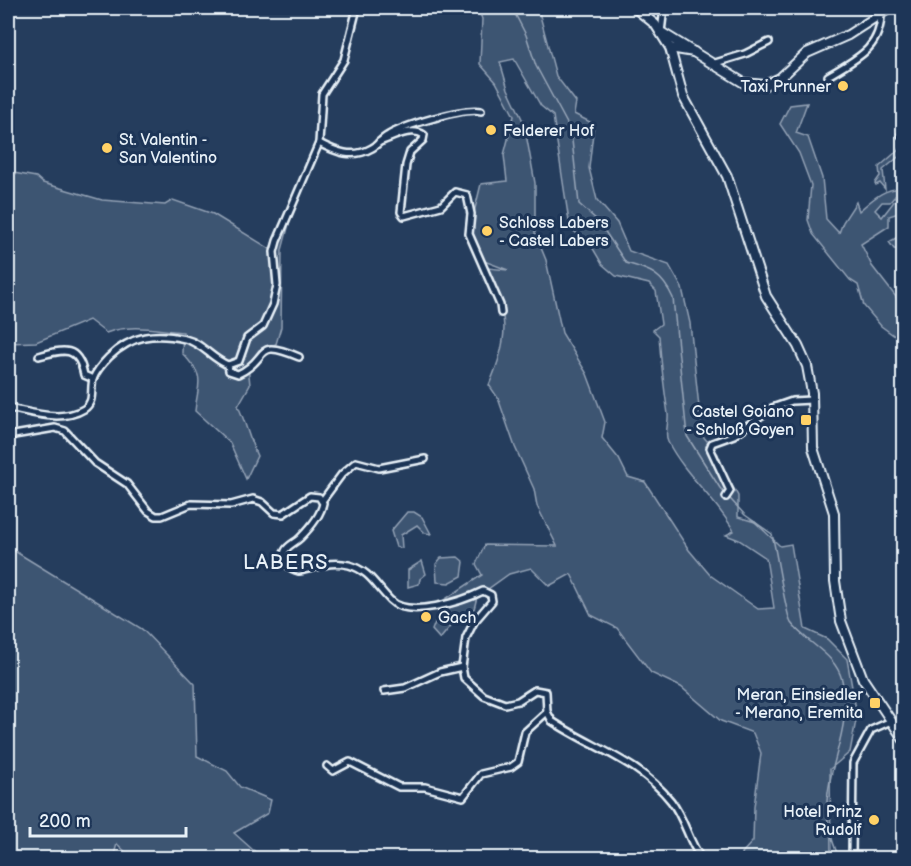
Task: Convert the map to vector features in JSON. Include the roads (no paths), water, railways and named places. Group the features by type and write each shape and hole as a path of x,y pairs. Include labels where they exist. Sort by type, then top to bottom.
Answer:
{"main road":[{"path":"635,8 661,32 692,52 744,83 765,86 780,78 807,53 848,35 890,8"},
{"path":"661,32 670,48 683,96 727,176 766,296 803,355 809,373 812,436 816,460 834,513 835,581 841,621 863,679 903,740"},
{"path":"670,48 680,43"},
{"path":"670,48 692,52"},
{"path":"675,66 682,54 692,52"}],"street":[{"path":"228,365 238,361 247,338 263,326 270,312 277,285 274,252 277,241 319,143 322,93 344,60 357,8"},
{"path":"661,32 664,8"},
{"path":"828,76 871,46 880,32 881,13"},
{"path":"712,64 745,54 770,42"},
{"path":"379,142 387,135 460,111 481,111"},
{"path":"319,143 345,154 365,150 379,142 408,132 419,131 424,135 423,140 410,152 406,165 405,199 401,212 404,216 441,206 455,192 467,195 471,214 469,234 500,304 501,313"},
{"path":"8,407 40,416 82,410 92,398 93,379 104,363 125,344 149,335 192,341 228,365 230,371 238,374 248,369 263,350 275,347 299,357"},
{"path":"39,356 61,350 73,354 81,362 84,375 93,379"},
{"path":"728,496 730,491 710,448 712,443 734,435 772,408 792,401 812,400"},
{"path":"8,436 55,428 65,431 95,463 127,484 148,511 156,516 191,504 231,505 253,499 262,502 274,513 283,514 310,496 319,497 322,501"},
{"path":"424,459 379,468 356,462 342,474 322,501 322,511 300,539 287,548 284,557 292,569 304,570 328,563 349,565 370,575 392,602 411,608 453,604 483,591 491,595 492,602 474,622 466,638 462,667 467,683 494,701 511,704 535,690 546,692 547,712 552,722 625,761 670,800 685,821 701,858"},
{"path":"384,691 405,688 440,672 462,667"},
{"path":"327,766 333,771 350,762 399,787 425,787 466,796 481,774 511,767 518,762 525,732 547,712"},
{"path":"852,858 853,763 871,730 891,721"}],"waterway":[{"path":"512,8 526,35 536,66 571,131 579,204 598,221 626,263 655,274 665,283 673,298 687,436 720,488 745,515 772,534 791,623 827,656 839,671 845,696 845,712 827,801 827,816 839,858"}],"place":[{"name":"Taxi Prunner","path":"843,86"},
{"name":"Felderer Hof","path":"491,130"},
{"name":"St. Valentin - San Valentino","path":"107,148"},
{"name":"Schloss Labers - Castel Labers","path":"487,231"},
{"name":"Castel Goiano - Schloß Goyen","path":"806,420"},
{"name":"Gach","path":"426,617"},
{"name":"Meran, Einsiedler - Merano, Eremita","path":"875,703"},
{"name":"Hotel Prinz Rudolf","path":"874,820"}],"district":[{"name":"LABERS","path":"286,562"}]}
